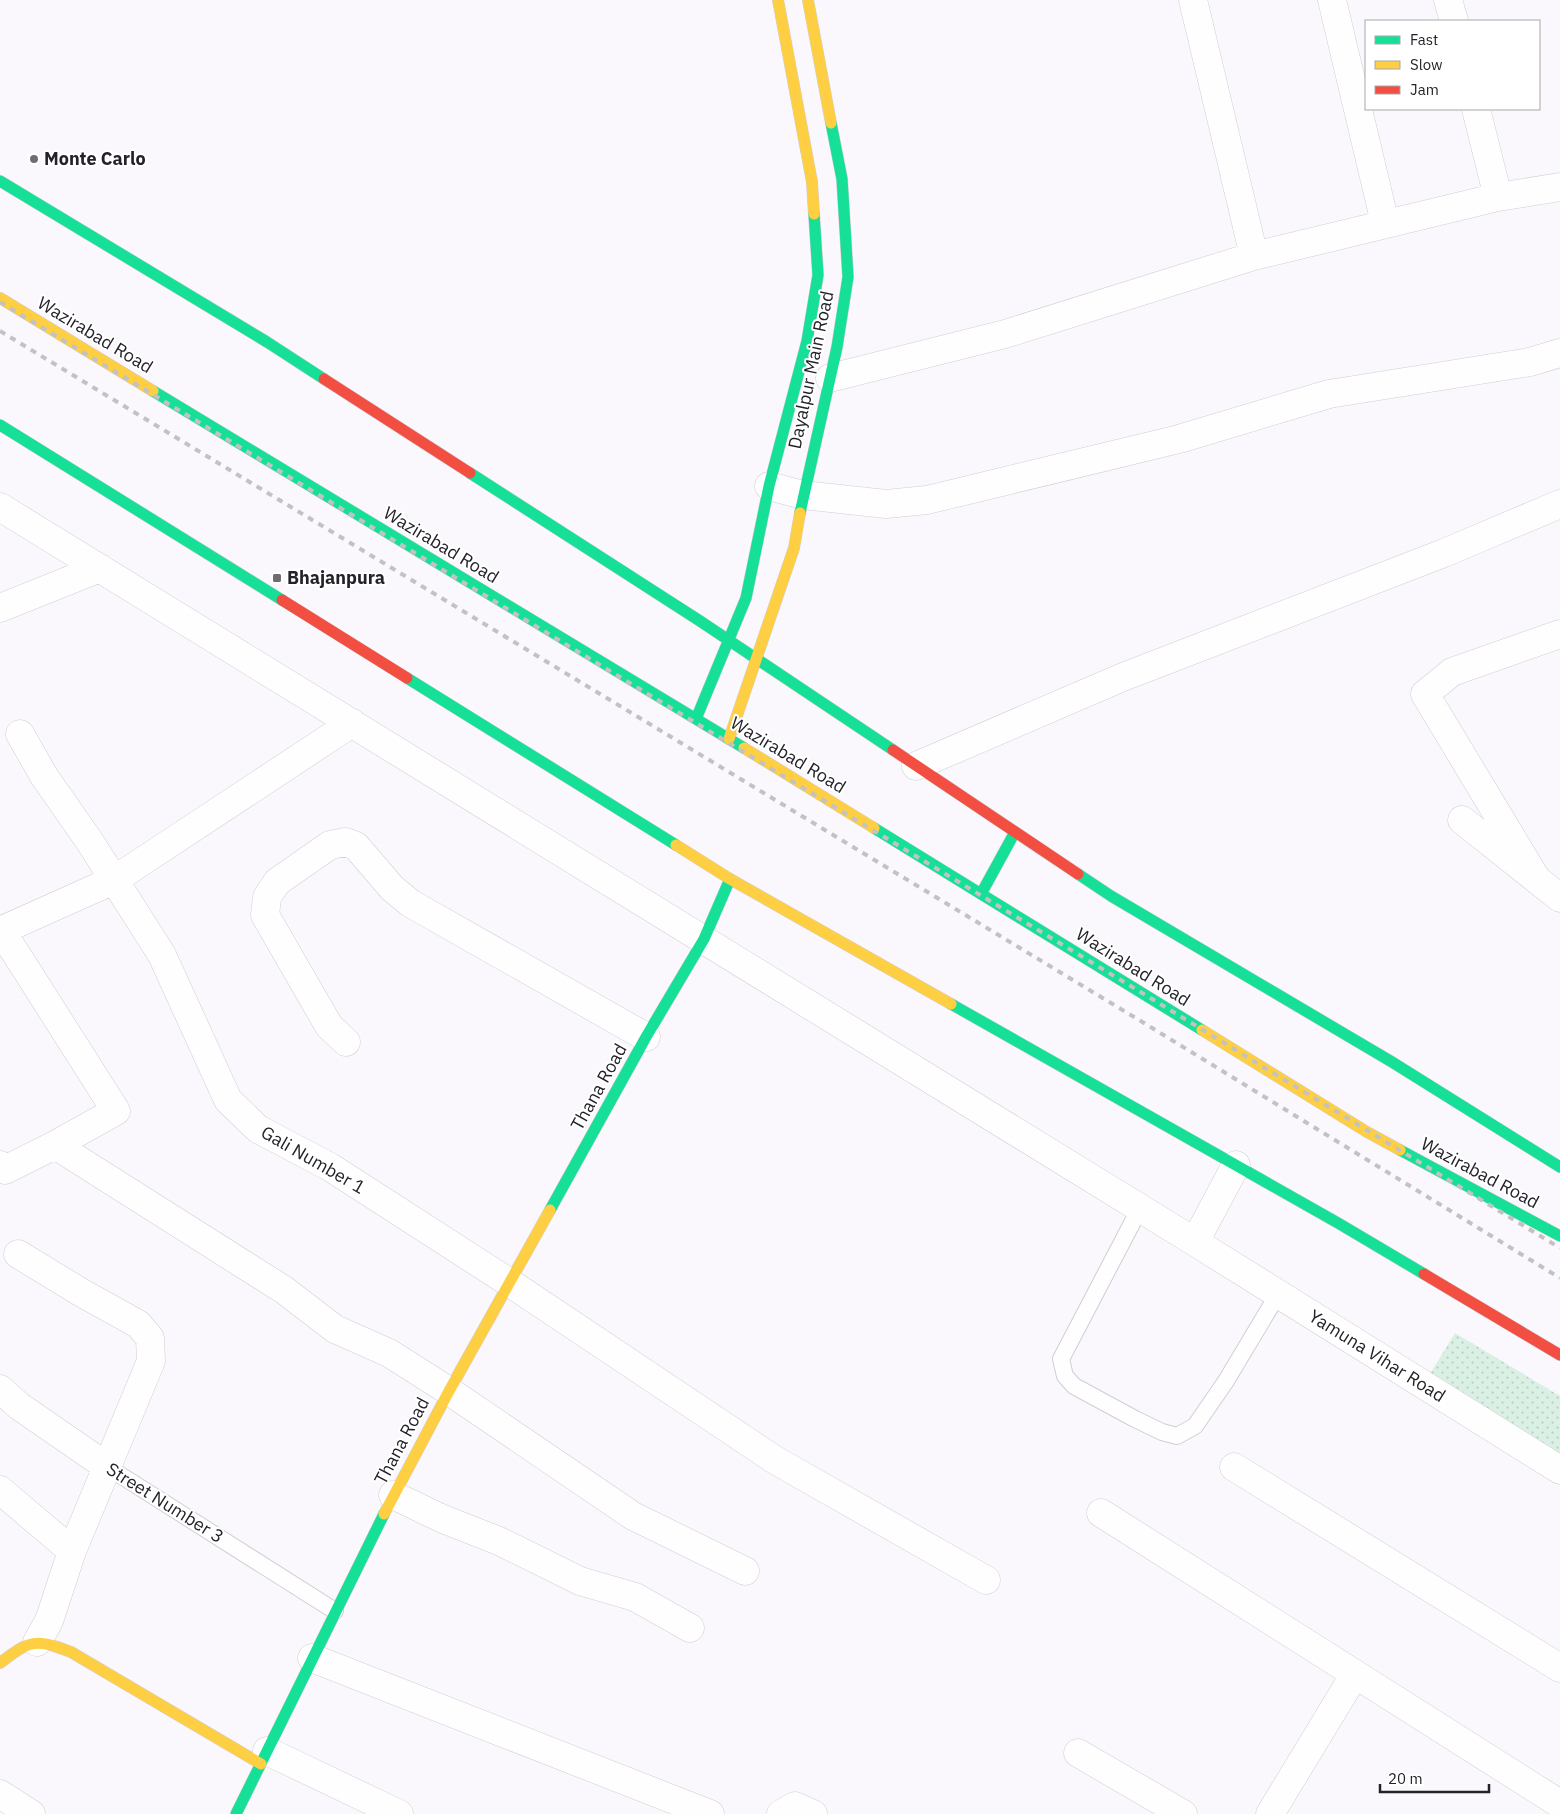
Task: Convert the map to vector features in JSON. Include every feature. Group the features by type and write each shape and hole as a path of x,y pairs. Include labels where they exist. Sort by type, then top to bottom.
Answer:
{"main road":[{"name":"Dayalpur Main Road","path":"696,719 746,598 769,486 807,340 818,275 812,182 778,0"},
{"name":"Dayalpur Main Road","path":"729,739 794,548 803,494 837,347 848,277 843,189 808,0"},
{"path":"0,181 267,342 729,640 1112,896 1392,1062 1560,1167"},
{"name":"Wazirabad Road","path":"0,298 729,739 1367,1132 1560,1236"},
{"path":"0,425 730,879 1338,1223 1560,1355"},
{"path":"981,894 1015,832"},
{"name":"Thana Road","path":"236,1814 393,1495 646,1037 704,939 730,879"},
{"path":"0,1663 23,1645 37,1642 53,1645 71,1652 264,1758"}],"street":[{"path":"1193,0 1254,256"},
{"path":"1332,0 1385,223"},
{"path":"1448,0 1454,20"},
{"path":"1476,110 1498,197"},
{"path":"830,378 1005,334 1254,256 1498,197 1560,187"},
{"path":"769,486 803,494 886,504 927,500 1179,439 1329,394 1530,362 1560,353"},
{"path":"916,766 1123,677 1435,556 1560,504"},
{"name":"Yamuna Vihar Road","path":"0,507 1140,1208 1560,1470"},
{"path":"0,608 100,568"},
{"path":"1537,880 1425,694 1452,672 1560,634"},
{"path":"0,1165 5,1170 56,1145 116,1111 0,930 114,880 352,723"},
{"name":"Gali Number 1","path":"20,734 44,776 90,842 162,955 228,1100 258,1129 330,1167 776,1460 986,1580"},
{"path":"1462,820 1560,898"},
{"path":"346,1042 329,1026 265,915 267,898 277,882 330,845 345,842 356,846 392,888 410,903 646,1037"},
{"path":"56,1145 284,1290 335,1329 389,1353 449,1391 633,1516 745,1570"},
{"path":"1195,1242 1236,1165"},
{"path":"18,1254 138,1324 150,1338 151,1361 72,1551 49,1621 37,1642"},
{"name":"Street Number 3","path":"0,1389 19,1406 106,1466"},
{"path":"1234,1468 1560,1668"},
{"path":"0,1490 72,1551"},
{"path":"393,1495 443,1519 499,1541 580,1581 635,1597 690,1628"},
{"path":"1101,1513 1560,1804"},
{"path":"312,1658 710,1814"},
{"path":"1270,1814 1355,1674"},
{"path":"1078,1753 1183,1814"},
{"path":"264,1758 399,1814"},
{"path":"0,1794 31,1814"},
{"path":"781,1814 795,1806 812,1814"}],"lane":[{"path":"1140,1208 1062,1359 1065,1376 1074,1386 1135,1419 1162,1432 1177,1436 1195,1426 1226,1381 1278,1294"},
{"name":"Street Number 3","path":"106,1466 335,1611"}],"green space":[{"path":"1455,1333 1560,1396 1560,1484 1417,1395"}],"railway":[{"path":"0,302 1560,1248"},
{"path":"0,331 1144,1023 1560,1278"}],"traffic: fast":[{"path":"800,513 837,347 848,277 842,179 831,123"},
{"path":"0,181 267,342 324,379"},
{"path":"696,719 746,598 769,486 807,341 818,275 814,214"},
{"path":"153,391 744,748"},
{"path":"0,425 282,600"},
{"path":"470,473 700,621 893,750"},
{"path":"407,678 676,845"},
{"path":"874,828 1202,1030"},
{"path":"981,894 1015,832"},
{"path":"1078,874 1111,896 1392,1062 1560,1167"},
{"path":"550,1210 646,1037 704,939 730,879"},
{"path":"951,1004 1338,1223 1424,1274"},
{"path":"1400,1150 1560,1236"},
{"path":"236,1814 384,1514"}],"traffic: slow":[{"path":"778,0 812,182 814,214"},
{"path":"808,0 831,123"},
{"path":"0,298 153,391"},
{"path":"729,739 794,548 800,513"},
{"path":"744,748 874,828"},
{"path":"676,845 730,879 951,1004"},
{"path":"1202,1030 1367,1132 1400,1150"},
{"path":"384,1514 449,1391 550,1210"},
{"path":"0,1663 19,1650 33,1644 41,1643 71,1652 261,1764"}],"traffic: jam":[{"path":"324,379 470,473"},
{"path":"282,600 407,678"},
{"path":"893,750 1078,874"},
{"path":"1424,1274 1560,1355"}],"place":[{"name":"Monte Carlo","path":"34,159"},
{"name":"Bhajanpura","path":"277,578"}]}
